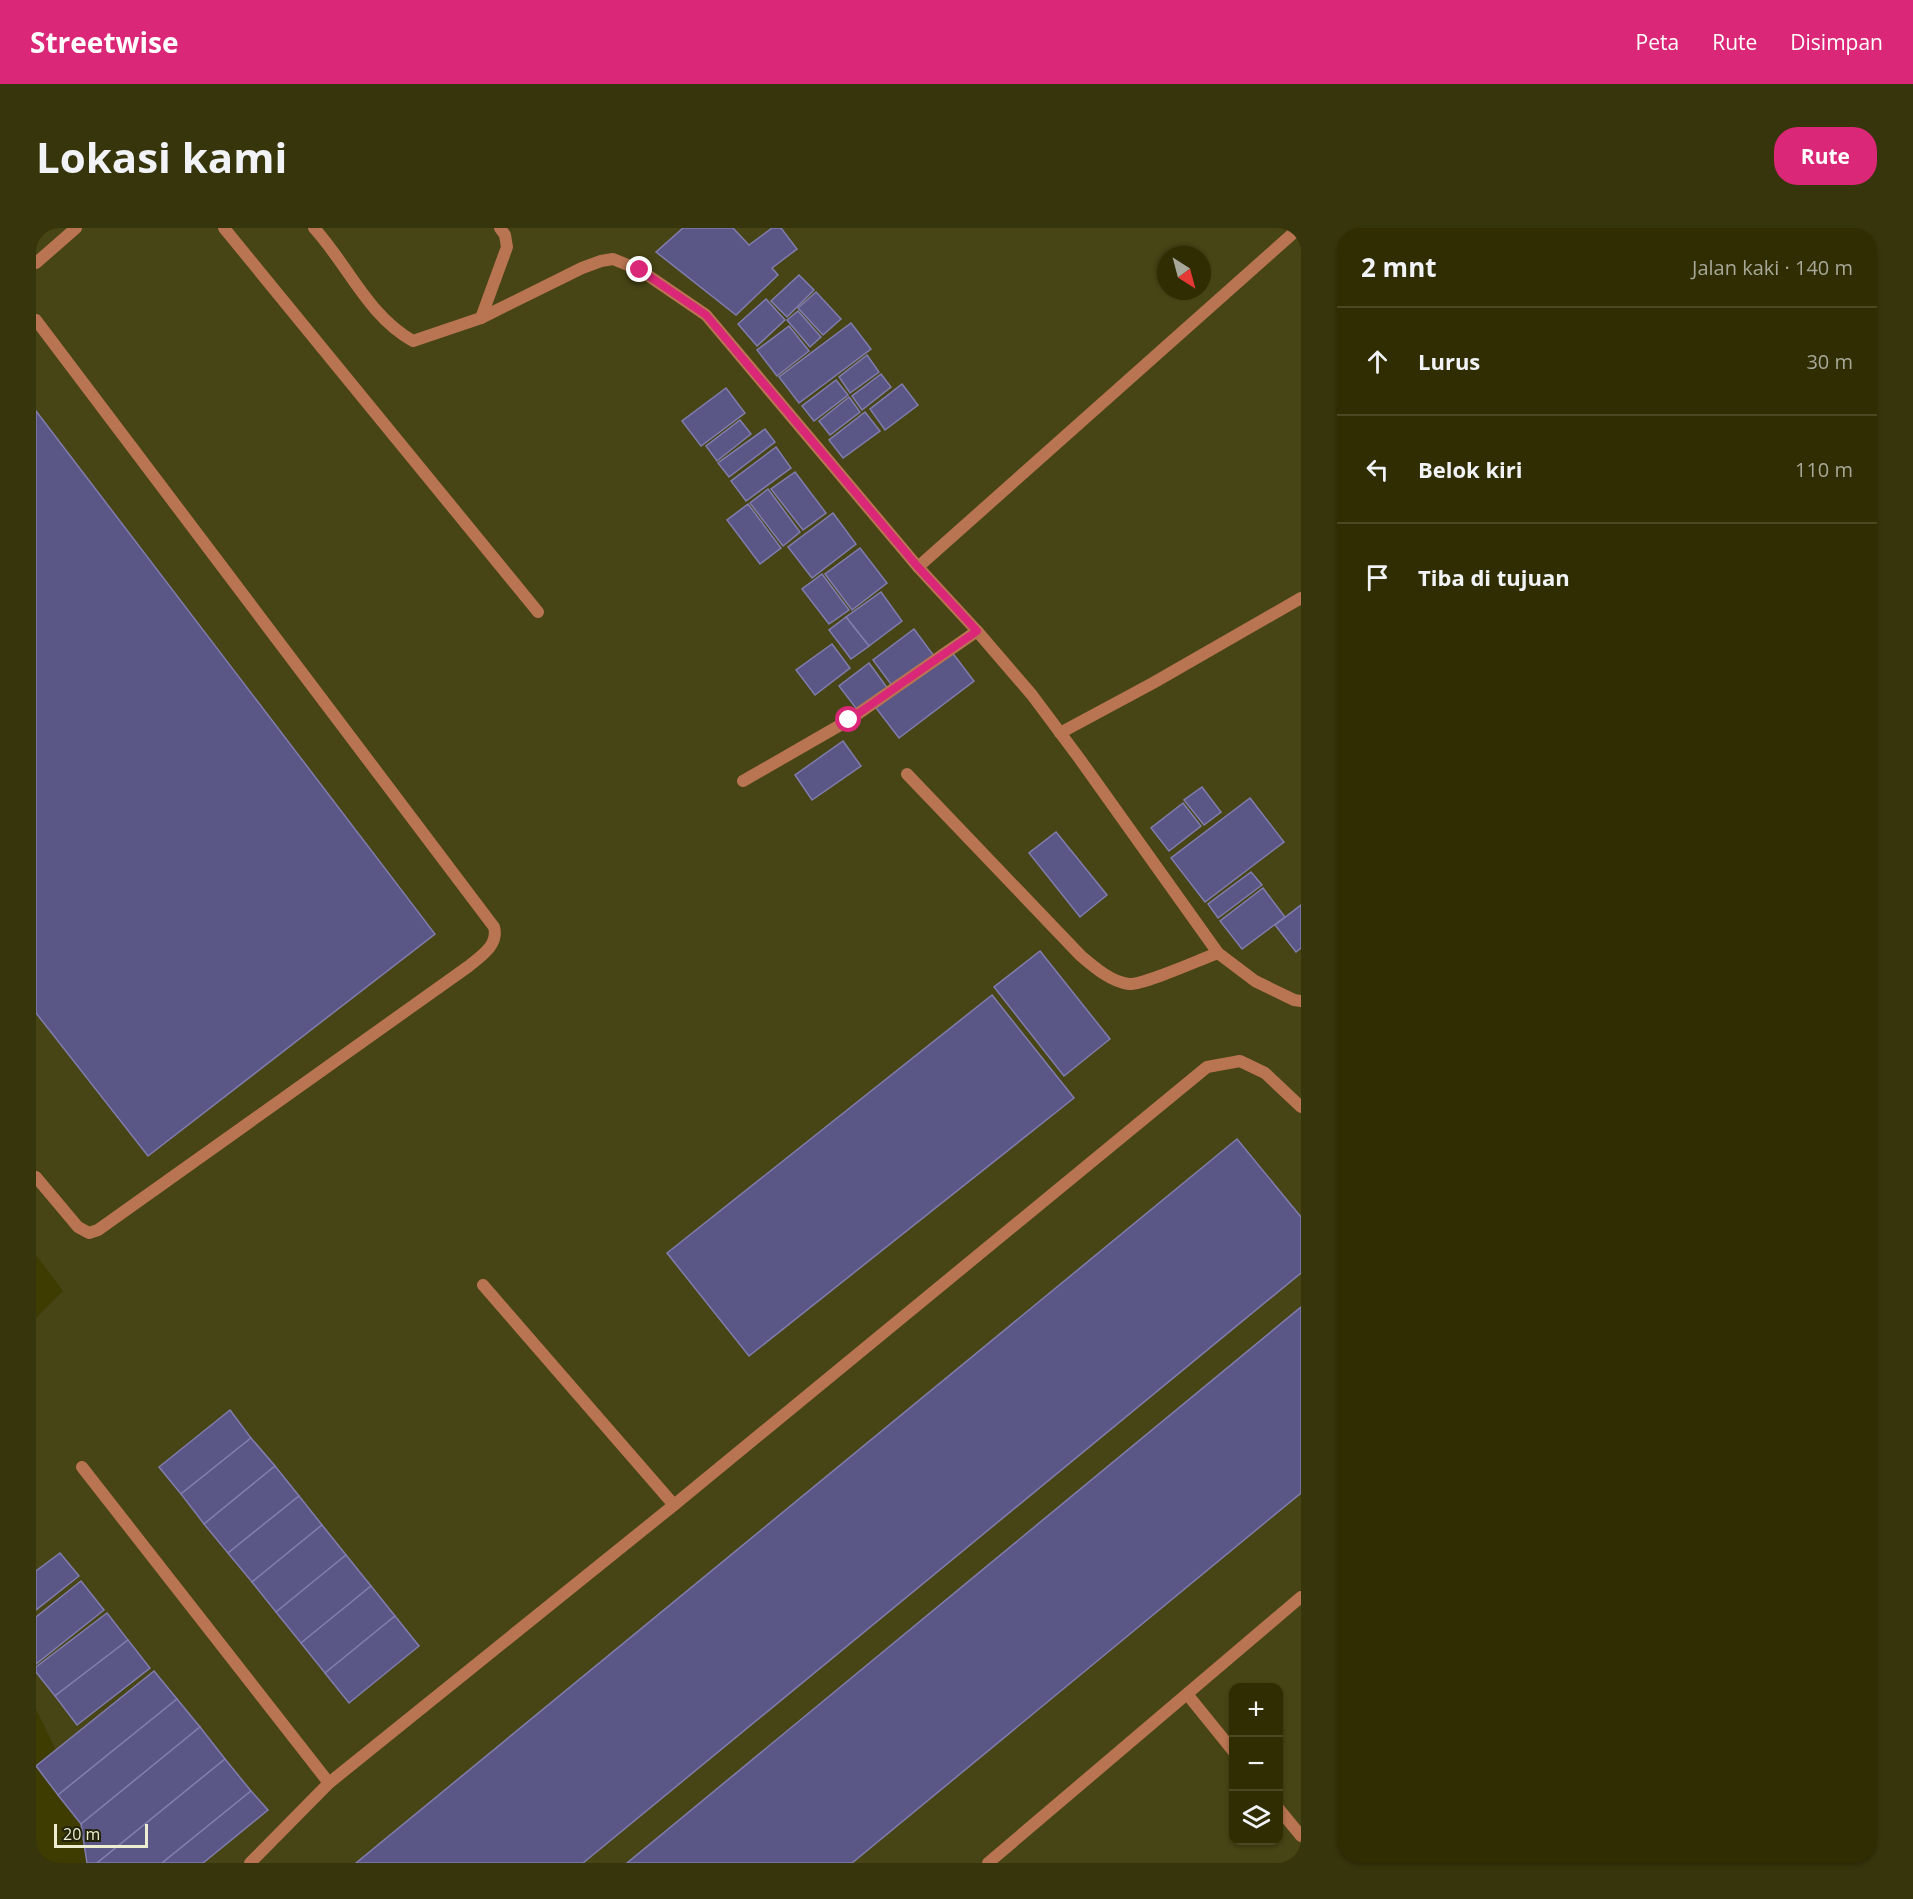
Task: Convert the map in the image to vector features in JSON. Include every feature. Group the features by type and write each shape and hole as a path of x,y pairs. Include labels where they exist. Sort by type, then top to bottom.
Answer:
{"lane":[{"path":"36,263 76,228"},
{"path":"224,228 538,612"},
{"path":"314,228 353,283 398,333 413,341 481,318 600,261 614,260 640,270 706,315 918,567 1032,695 1218,953 1264,986 1301,1001"},
{"path":"481,318 507,248 505,235 500,228"},
{"path":"918,567 1299,228"},
{"path":"36,320 494,927 495,933 486,952 469,966 99,1230 89,1233 78,1227 36,1176"},
{"path":"1060,733 1153,683 1301,598"},
{"path":"743,781 849,720 977,631"},
{"path":"907,774 1081,956 1104,974 1130,984 1145,981 1218,953"},
{"path":"250,1863 329,1783 674,1505 1207,1067 1240,1061 1265,1073 1301,1107"},
{"path":"483,1286 674,1505"},
{"path":"82,1467 329,1783"},
{"path":"988,1863 1301,1598"},
{"path":"1188,1695 1229,1747"},
{"path":"1283,1814 1301,1836"}],"shaded area":[{"path":"36,228 1301,228 1301,1863 111,1863 36,1709 36,1318 63,1291 36,1255"}],"building":[{"path":"683,228 733,228 749,245 772,228 781,228 797,249 772,268 778,275 736,315 656,252"},
{"path":"799,275 814,290 787,317 771,301"},
{"path":"816,292 841,319 823,335 798,308"},
{"path":"766,299 785,320 757,346 738,324"},
{"path":"798,311 821,337 810,347 787,320"},
{"path":"851,323 871,349 799,403 779,377"},
{"path":"789,326 809,351 777,376 757,350"},
{"path":"867,355 879,372 850,393 839,377"},
{"path":"881,374 891,387 862,410 852,396"},
{"path":"836,380 848,395 814,421 802,406"},
{"path":"902,384 918,405 885,430 870,409"},
{"path":"726,388 745,413 701,446 682,421"},
{"path":"849,397 860,412 830,435 819,421"},
{"path":"36,411 435,934 148,1156 36,1013"},
{"path":"865,412 880,431 843,458 829,440"},
{"path":"740,420 751,434 717,461 706,446"},
{"path":"765,429 775,442 729,477 718,463"},
{"path":"776,447 791,468 746,501 731,481"},
{"path":"795,472 826,513 803,530 771,489"},
{"path":"768,489 800,532 783,546 750,503"},
{"path":"748,504 781,548 760,564 727,520"},
{"path":"833,513 856,544 812,578 788,547"},
{"path":"860,548 887,583 852,610 825,574"},
{"path":"822,574 849,610 829,624 802,589"},
{"path":"881,592 902,621 869,646 846,617"},
{"path":"846,617 869,646 851,659 829,630"},
{"path":"914,629 934,656 893,687 873,660"},
{"path":"832,644 850,668 815,695 796,670"},
{"path":"951,651 974,681 899,738 876,708"},
{"path":"869,663 889,690 859,712 839,686"},
{"path":"843,741 861,766 812,800 795,775"},
{"path":"1202,787 1221,812 1204,825 1184,800"},
{"path":"1250,798 1284,842 1205,902 1171,858"},
{"path":"1183,803 1201,826 1169,851 1151,828"},
{"path":"1056,832 1107,895 1080,917 1029,853"},
{"path":"1251,872 1262,885 1218,918 1208,904"},
{"path":"1263,888 1285,917 1242,949 1220,921"},
{"path":"1301,905 1301,948 1296,952 1275,925"},
{"path":"1040,951 1110,1039 1064,1076 994,987"},
{"path":"992,995 1074,1098 749,1356 667,1253"},
{"path":"1237,1139 1301,1217 1301,1273 583,1863 356,1863"},
{"path":"1301,1307 1301,1493 852,1863 627,1863"},
{"path":"230,1410 251,1438 181,1494 159,1467"},
{"path":"251,1438 275,1466 204,1524 181,1494"},
{"path":"275,1466 299,1496 228,1553 204,1524"},
{"path":"299,1496 322,1525 252,1582 228,1553"},
{"path":"322,1525 346,1555 276,1612 252,1582"},
{"path":"60,1553 79,1576 36,1610 36,1571"},
{"path":"346,1555 371,1586 301,1643 276,1612"},
{"path":"81,1581 104,1610 36,1664 36,1617"},
{"path":"371,1586 395,1616 325,1673 301,1643"},
{"path":"107,1613 128,1640 55,1696 36,1672 36,1667"},
{"path":"395,1616 419,1646 349,1703 325,1673"},
{"path":"128,1640 150,1668 77,1725 55,1696"},
{"path":"154,1671 177,1699 58,1795 36,1766"},
{"path":"177,1699 200,1727 81,1824 58,1795"},
{"path":"200,1727 225,1759 97,1863 87,1863 81,1824"},
{"path":"225,1759 251,1791 162,1863 97,1863"},
{"path":"251,1791 268,1810 203,1863 162,1863"}],"route":[{"path":"640,270 706,315 918,567 977,631 849,720"}]}
